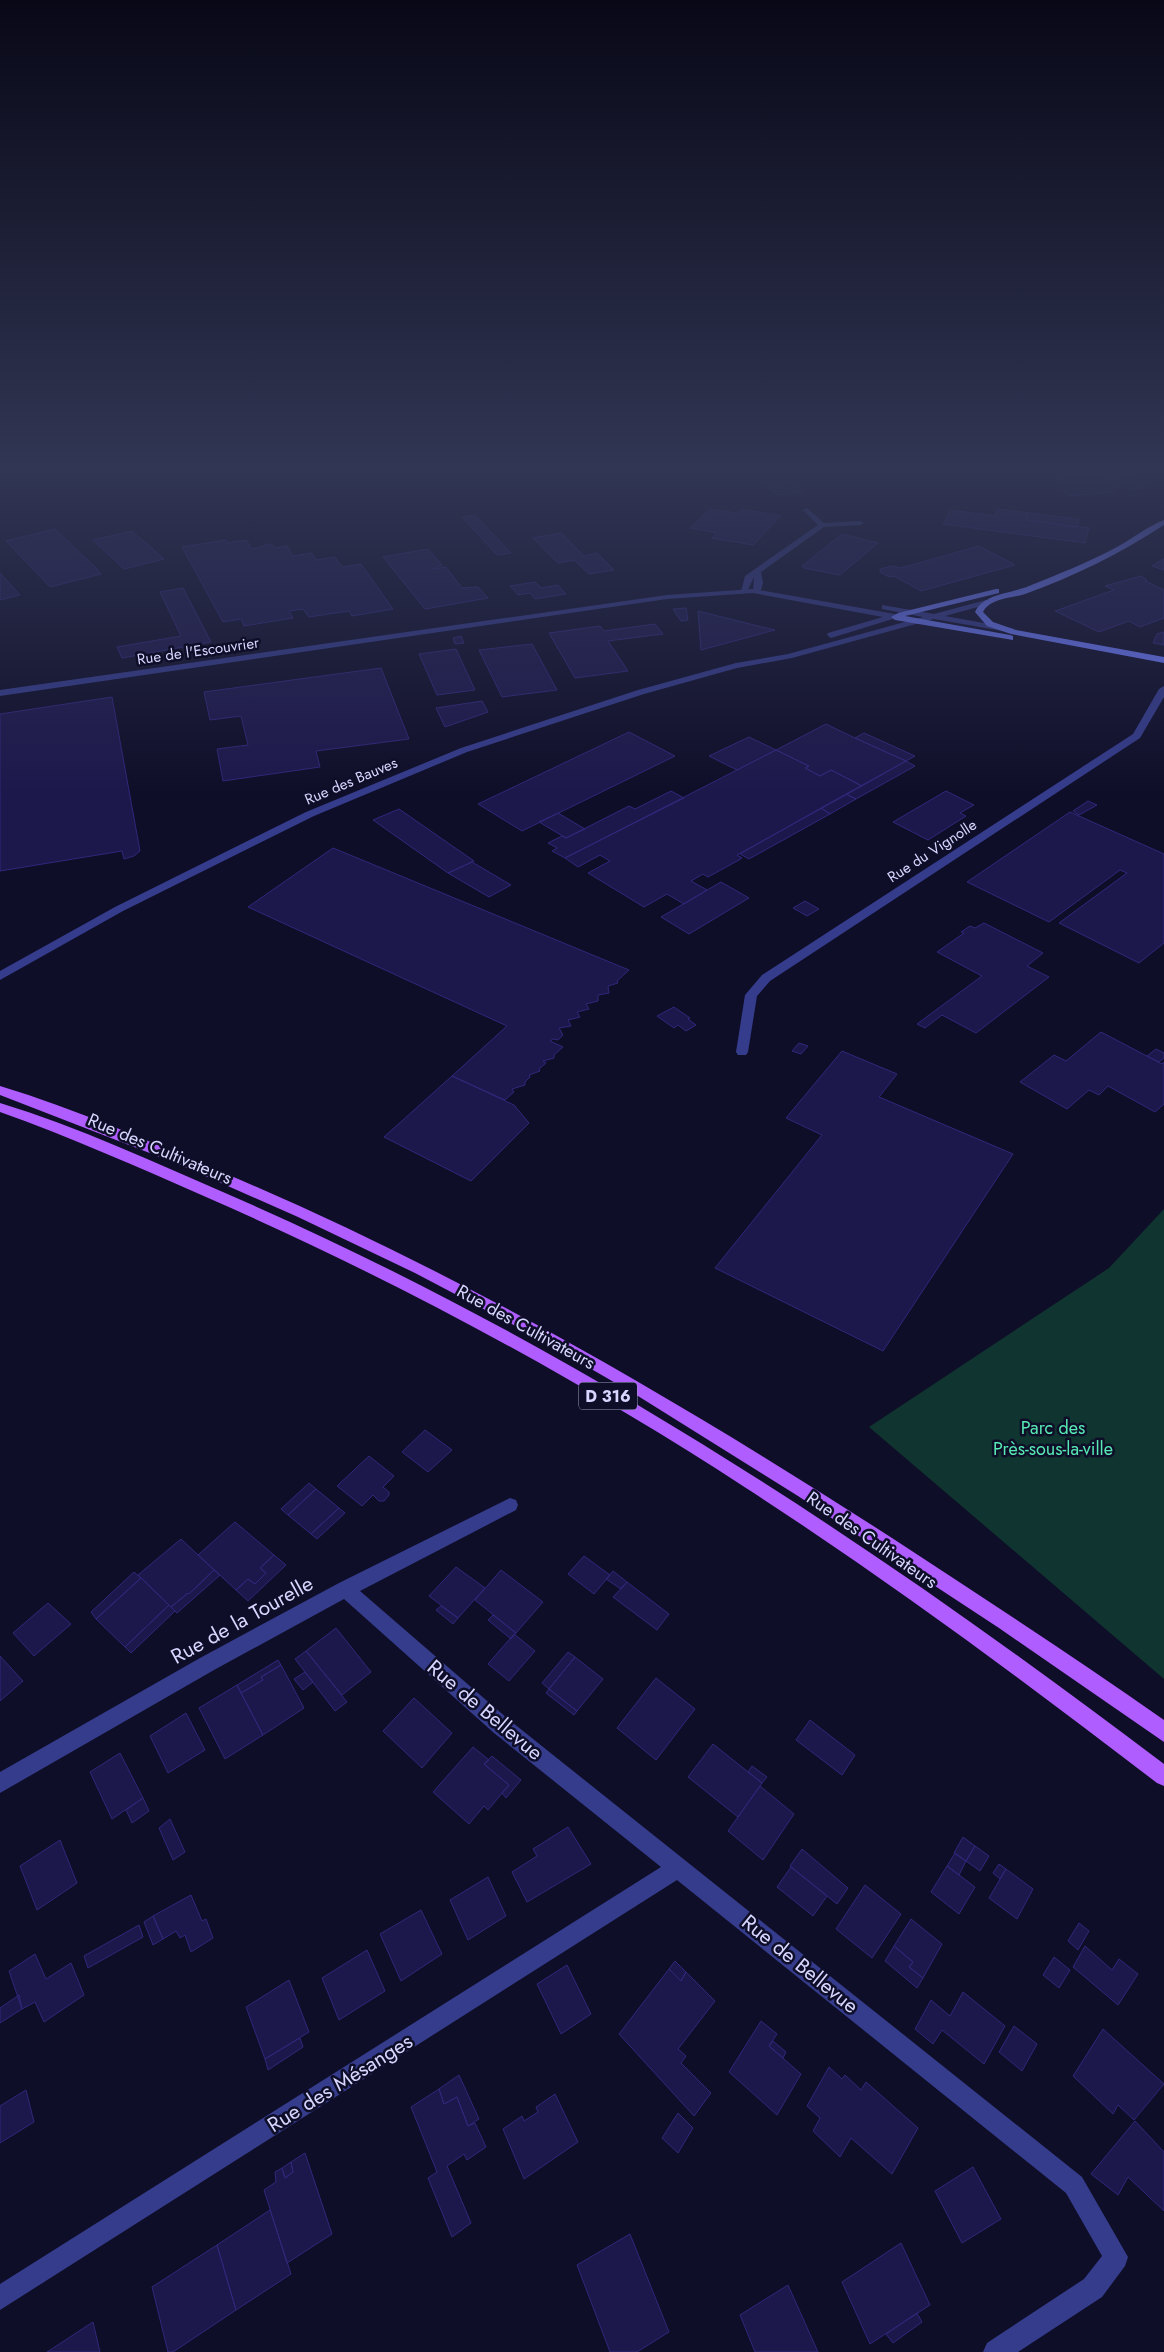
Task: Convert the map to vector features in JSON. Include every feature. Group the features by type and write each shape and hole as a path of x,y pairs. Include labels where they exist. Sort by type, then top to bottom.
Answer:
{"main road":[{"path":"1056,576 1015,594 986,602 979,609 981,617 990,624 1014,632 1164,660"},
{"path":"904,615 1046,580"},
{"path":"904,615 918,621 1164,667"},
{"name":"Rue des Cultivateurs","path":"0,1090 111,1130 246,1187 404,1261 497,1309 655,1398 825,1504 1012,1626 1164,1732"},
{"name":"Rue des Cultivateurs","path":"0,1107 79,1136 292,1227 417,1290 548,1361 750,1481 1000,1653 1164,1776"}],"street":[{"path":"745,588 748,578 751,576"},
{"path":"757,576 758,589"},
{"name":"Rue de l'Escouvrier","path":"0,694 667,597 721,586 758,589 904,615"},
{"name":"Rue de l'Escouvrier","path":"758,589 842,607 862,607 904,615"},
{"path":"932,616 986,602"},
{"path":"842,607 857,617 855,628"},
{"path":"904,615 932,616 1014,632"},
{"name":"Rue des Bauves","path":"0,976 119,909 310,814 398,776 464,750 589,708 904,615"},
{"name":"Rue des Bauves","path":"736,666 788,656 932,616"},
{"name":"Rue du Vignolle","path":"742,1052 751,995 766,978 1137,736 1164,689"},
{"name":"Rue de la Tourelle","path":"0,1783 207,1664 345,1589 510,1505"},
{"name":"Rue de Bellevue","path":"345,1589 500,1726 679,1867 1074,2185 1116,2257 1093,2288 996,2352"},
{"name":"Rue des Mésanges","path":"0,2298 679,1867"}],"green space":[{"name":"Parc des Près-sous-la-ville","path":"1164,1209 1164,1679 869,1427 1109,1268"}],"building":[{"path":"0,576 3,576 20,595 0,600"},
{"path":"39,576 94,576 50,587"},
{"path":"198,576 369,576 393,609 352,616 349,611 309,617 303,609 289,611 293,618 244,626 241,619 223,622"},
{"path":"398,576 453,576 462,588 478,587 488,598 425,609"},
{"path":"887,576 976,576 921,591 894,576"},
{"path":"1141,576 1147,580 1145,581 1164,590 1164,618 1140,627 1129,621 1099,632 1055,611 1114,590 1105,586"},
{"path":"535,582 541,588 558,585 566,594 535,599 530,593 518,595 510,586"},
{"path":"183,588 211,642 122,658 117,647 181,636 160,592"},
{"path":"686,608 688,620 681,621 673,609"},
{"path":"698,611 758,626 775,630 701,650"},
{"path":"655,624 663,634 608,641 628,671 575,678 549,633 600,626 604,631"},
{"path":"1164,632 1164,645 1153,643 1157,634"},
{"path":"461,636 464,643 455,644 453,638"},
{"path":"532,644 557,690 502,697 479,650"},
{"path":"456,649 475,690 437,695 419,654"},
{"path":"381,668 409,739 316,751 320,767 223,781 217,749 248,745 241,716 210,720 204,692"},
{"path":"112,697 140,851 134,856 124,859 122,851 0,871 0,714"},
{"path":"482,701 488,712 445,727 436,708"},
{"path":"826,724 906,761 862,786 831,770 820,776 805,768 809,766 776,750"},
{"path":"629,732 675,756 522,831 478,804"},
{"path":"864,733 915,756 906,761 855,738"},
{"path":"749,737 776,750 737,770 709,756"},
{"path":"776,750 809,766 805,768 820,776 831,770 862,786 737,855 742,858 739,860 708,877 703,874 691,881 707,890 684,904 667,894 644,907 588,873 610,861 600,855 578,867 565,858"},
{"path":"906,761 915,766 856,799 846,794"},
{"path":"671,791 684,798 565,858 552,851 557,848 548,843 562,836 566,838 629,806 635,809"},
{"path":"946,791 974,805 960,813 966,816 928,840 893,822"},
{"path":"846,794 856,799 830,814 821,808"},
{"path":"1088,801 1097,805 1079,815 1073,811"},
{"path":"821,808 830,814 749,859 740,854"},
{"path":"399,809 474,861 448,873 373,820"},
{"path":"1070,812 1164,854 1164,943 1139,963 1059,923 1127,873 1120,870 1049,922 967,882"},
{"path":"558,813 585,829 566,838 539,822"},
{"path":"333,848 629,970 617,981 618,983 608,986 609,993 598,995 598,1001 586,1004 589,1009 577,1012 580,1017 568,1020 571,1026 559,1028 563,1035 558,1040 553,1039 550,1041 563,1047 554,1055 554,1058 543,1061 546,1063 539,1069 540,1071 529,1075 530,1077 525,1082 525,1085 512,1089 514,1092 505,1100 452,1076 507,1026 248,907"},
{"path":"472,862 511,885 489,897 448,873"},
{"path":"721,882 749,898 689,934 661,917"},
{"path":"805,901 819,909 807,916 793,908"},
{"path":"984,923 1043,953 1027,966 1049,977 976,1033 942,1015 925,1028 917,1024 982,976 937,952 964,933 961,932 970,926 975,928"},
{"path":"674,1007 690,1018 688,1019 696,1025 686,1031 678,1025 674,1028 657,1016"},
{"path":"1101,1032 1162,1064 1164,1062 1164,1104 1155,1112 1108,1086 1099,1095 1089,1090 1067,1109 1020,1082 1054,1055 1066,1061"},
{"path":"799,1043 808,1046 801,1054 792,1051"},
{"path":"1156,1049 1164,1053 1164,1058 1159,1062 1147,1056"},
{"path":"842,1051 897,1074 879,1097 1013,1154 883,1351 715,1268 822,1135 786,1118"},
{"path":"452,1076 514,1105 529,1123 471,1181 384,1137"},
{"path":"425,1430 452,1450 428,1472 402,1452"},
{"path":"369,1456 394,1476 383,1487 389,1492 384,1501 379,1501 373,1495 362,1506 337,1486"},
{"path":"309,1483 316,1489 288,1515 281,1509"},
{"path":"316,1489 339,1508 311,1534 288,1515"},
{"path":"339,1508 345,1513 317,1539 311,1534"},
{"path":"235,1522 274,1555 260,1568 266,1573 255,1584 248,1579 236,1590 198,1555"},
{"path":"181,1539 214,1570 189,1594 171,1607 138,1575"},
{"path":"274,1555 286,1565 248,1601 236,1590 248,1579 255,1584 266,1573 260,1568"},
{"path":"584,1556 610,1575 594,1594 568,1574"},
{"path":"456,1567 485,1588 458,1618 429,1596"},
{"path":"214,1570 220,1575 177,1613 171,1607 189,1594"},
{"path":"501,1570 543,1602 516,1633 475,1600"},
{"path":"613,1571 627,1582 621,1589 606,1579"},
{"path":"134,1572 141,1578 96,1619 91,1612"},
{"path":"141,1578 169,1605 125,1647 96,1619"},
{"path":"627,1582 669,1614 657,1630 613,1597"},
{"path":"48,1603 71,1624 34,1656 13,1633"},
{"path":"169,1605 175,1611 131,1653 125,1647"},
{"path":"441,1606 458,1618 453,1624 436,1610"},
{"path":"493,1615 516,1633 511,1639 488,1620"},
{"path":"336,1628 371,1672 342,1695 306,1651"},
{"path":"514,1634 535,1651 509,1681 488,1664"},
{"path":"306,1651 347,1702 335,1711 295,1659"},
{"path":"568,1652 575,1657 549,1689 542,1683"},
{"path":"0,1656 23,1681 0,1701"},
{"path":"575,1657 603,1679 577,1711 549,1689"},
{"path":"278,1660 281,1665 261,1677 263,1680 241,1693 237,1685"},
{"path":"281,1665 304,1708 263,1735 241,1693 263,1680 261,1677"},
{"path":"305,1672 313,1682 303,1690 294,1679"},
{"path":"656,1678 695,1709 656,1760 617,1728"},
{"path":"237,1685 263,1735 225,1759 199,1708"},
{"path":"549,1689 577,1711 574,1715 546,1693"},
{"path":"414,1698 452,1733 422,1768 383,1731"},
{"path":"186,1713 205,1750 168,1773 150,1736"},
{"path":"810,1720 855,1755 842,1775 796,1740"},
{"path":"713,1744 762,1783 738,1817 688,1777"},
{"path":"473,1747 489,1760 484,1764 509,1785 488,1810 484,1806 469,1824 433,1792"},
{"path":"120,1753 143,1798 112,1819 90,1772"},
{"path":"492,1756 521,1780 506,1798 502,1793 509,1785 484,1764"},
{"path":"752,1766 767,1777 762,1783 748,1772"},
{"path":"760,1786 794,1814 763,1860 728,1831"},
{"path":"143,1798 149,1811 132,1823 126,1810"},
{"path":"170,1819 185,1852 173,1860 159,1828"},
{"path":"568,1827 591,1864 527,1902 512,1872 537,1856 533,1849"},
{"path":"963,1837 975,1846 966,1861 954,1853"},
{"path":"60,1840 77,1883 37,1910 20,1866"},
{"path":"975,1846 989,1856 980,1871 966,1861"},
{"path":"802,1849 848,1888 837,1904 790,1866"},
{"path":"955,1853 966,1861 959,1875 947,1866"},
{"path":"999,1864 1006,1869 1000,1879 993,1873"},
{"path":"947,1866 975,1887 959,1914 931,1892"},
{"path":"791,1867 827,1896 813,1916 777,1887"},
{"path":"1006,1869 1033,1889 1017,1919 989,1898"},
{"path":"488,1877 506,1916 468,1940 450,1900"},
{"path":"865,1885 901,1914 872,1958 836,1929"},
{"path":"191,1895 202,1921 206,1919 213,1938 191,1952 185,1935 180,1938 176,1931 163,1939 153,1916"},
{"path":"421,1910 442,1954 401,1981 380,1934"},
{"path":"153,1916 163,1939 153,1945 144,1922"},
{"path":"911,1919 942,1944 923,1978 909,1967 913,1962 894,1946"},
{"path":"1079,1923 1089,1931 1078,1950 1068,1941"},
{"path":"139,1925 143,1937 88,1968 84,1956"},
{"path":"894,1946 913,1962 909,1967 923,1978 917,1988 885,1961"},
{"path":"1085,1946 1112,1970 1119,1959 1138,1974 1118,2005 1073,1967"},
{"path":"367,1950 385,1991 339,2020 322,1978"},
{"path":"35,1954 46,1979 71,1963 84,1995 44,2022 35,2002 22,2009 9,1971"},
{"path":"1054,1957 1070,1970 1059,1988 1043,1975"},
{"path":"675,1961 686,1972 681,1981 669,1969"},
{"path":"567,1965 591,2014 561,2034 537,1984"},
{"path":"669,1969 681,1981 686,1972 715,2001 678,2049 686,2056 681,2063 711,2093 694,2116 619,2034"},
{"path":"289,1980 309,2032 265,2059 246,2007"},
{"path":"963,1992 1005,2026 984,2064 942,2030 933,2044 915,2029 931,2000 950,2016"},
{"path":"19,1995 22,2009 0,2023 0,2008"},
{"path":"761,2021 777,2034 769,2046 801,2074 777,2115 729,2072"},
{"path":"1014,2026 1037,2044 1022,2071 999,2052"},
{"path":"1103,2029 1164,2084 1134,2120 1118,2105 1113,2114 1073,2076"},
{"path":"300,2038 303,2047 268,2070 265,2059"},
{"path":"773,2041 786,2052 783,2058 769,2046"},
{"path":"829,2067 842,2079 845,2075 861,2090 866,2082 918,2128 892,2174 851,2138 840,2157 813,2131 820,2118 807,2106"},
{"path":"459,2075 479,2119 468,2126 457,2097 444,2104 439,2089"},
{"path":"439,2089 444,2104 457,2097 468,2126 475,2123 486,2147 467,2160 464,2154 447,2166 471,2223 452,2237 428,2178 437,2172 411,2107"},
{"path":"26,2090 34,2122 0,2143 0,2106"},
{"path":"555,2094 578,2142 524,2179 503,2129 522,2116 524,2121 538,2112 536,2107"},
{"path":"678,2113 693,2128 678,2153 662,2138"},
{"path":"1135,2121 1164,2152 1164,2211 1128,2177 1118,2195 1091,2174"},
{"path":"305,2153 332,2234 287,2263 264,2190 276,2182 275,2172 282,2168 285,2178 293,2172 291,2162"},
{"path":"291,2162 293,2172 285,2178 282,2168"},
{"path":"973,2167 1001,2219 962,2243 935,2191"},
{"path":"270,2210 291,2274 236,2310 217,2245"},
{"path":"630,2234 669,2332 637,2352 610,2352 577,2265"},
{"path":"901,2243 930,2305 870,2344 842,2282"},
{"path":"217,2245 236,2310 173,2352 168,2352 152,2287"},
{"path":"788,2285 818,2352 755,2352 740,2315"},
{"path":"917,2313 922,2322 893,2343 886,2334"},
{"path":"93,2322 100,2352 47,2352"}]}
